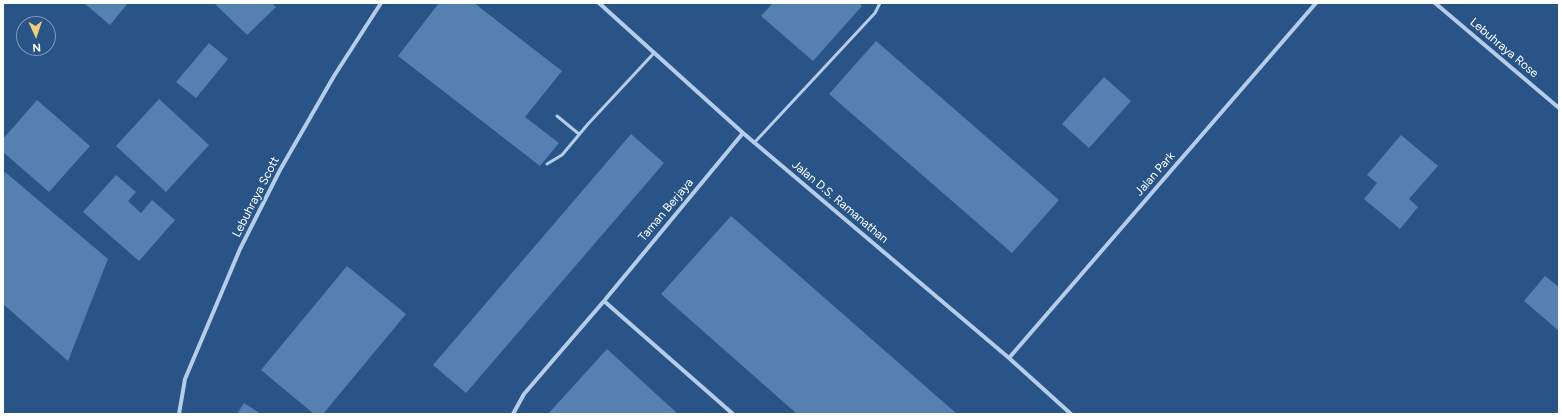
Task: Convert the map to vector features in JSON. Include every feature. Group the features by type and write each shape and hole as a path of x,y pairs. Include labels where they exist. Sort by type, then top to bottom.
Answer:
{"street":[{"name":"Lebuhraya Scott","path":"179,414 185,379 240,249 284,163 334,76 381,3"},
{"name":"Jalan D.S. Ramanathan","path":"598,3 754,143 1009,358 1071,414"},
{"name":"Jalan Park","path":"1009,358 1316,3"},
{"name":"Lebuhraya Rose","path":"1435,3 1559,108"},
{"name":"Taman Berjaya","path":"514,414 524,394 604,301 743,133"},
{"path":"604,301 732,414"}],"lane":[{"path":"754,143 875,13 880,3"},
{"path":"547,164 562,155 579,134 654,53"},
{"path":"557,116 579,134"}],"building":[{"path":"84,3 128,3 110,25"},
{"path":"214,3 272,3 276,7 247,35"},
{"path":"439,3 474,3 562,71 525,117 559,143 540,166 398,56"},
{"path":"773,3 859,3 862,6 813,61 761,16"},
{"path":"876,41 1059,200 1012,253 829,94"},
{"path":"209,43 228,59 196,98 176,82"},
{"path":"1104,77 1131,101 1089,148 1062,124"},
{"path":"159,99 209,145 166,192 116,146"},
{"path":"37,100 90,146 49,192 3,152 3,139"},
{"path":"631,134 664,163 466,393 433,365"},
{"path":"1401,135 1438,166 1409,199 1418,207 1400,229 1364,199 1377,183 1367,175"},
{"path":"5,172 108,259 68,361 3,304 3,178"},
{"path":"116,175 136,192 128,201 141,213 152,200 175,220 139,261 83,212"},
{"path":"731,216 957,414 797,414 661,294"},
{"path":"347,266 406,314 323,414 314,414 261,370"},
{"path":"1545,276 1559,287 1559,331 1524,301"},
{"path":"607,349 678,414 548,414"},
{"path":"244,403 261,414 237,414"}]}
